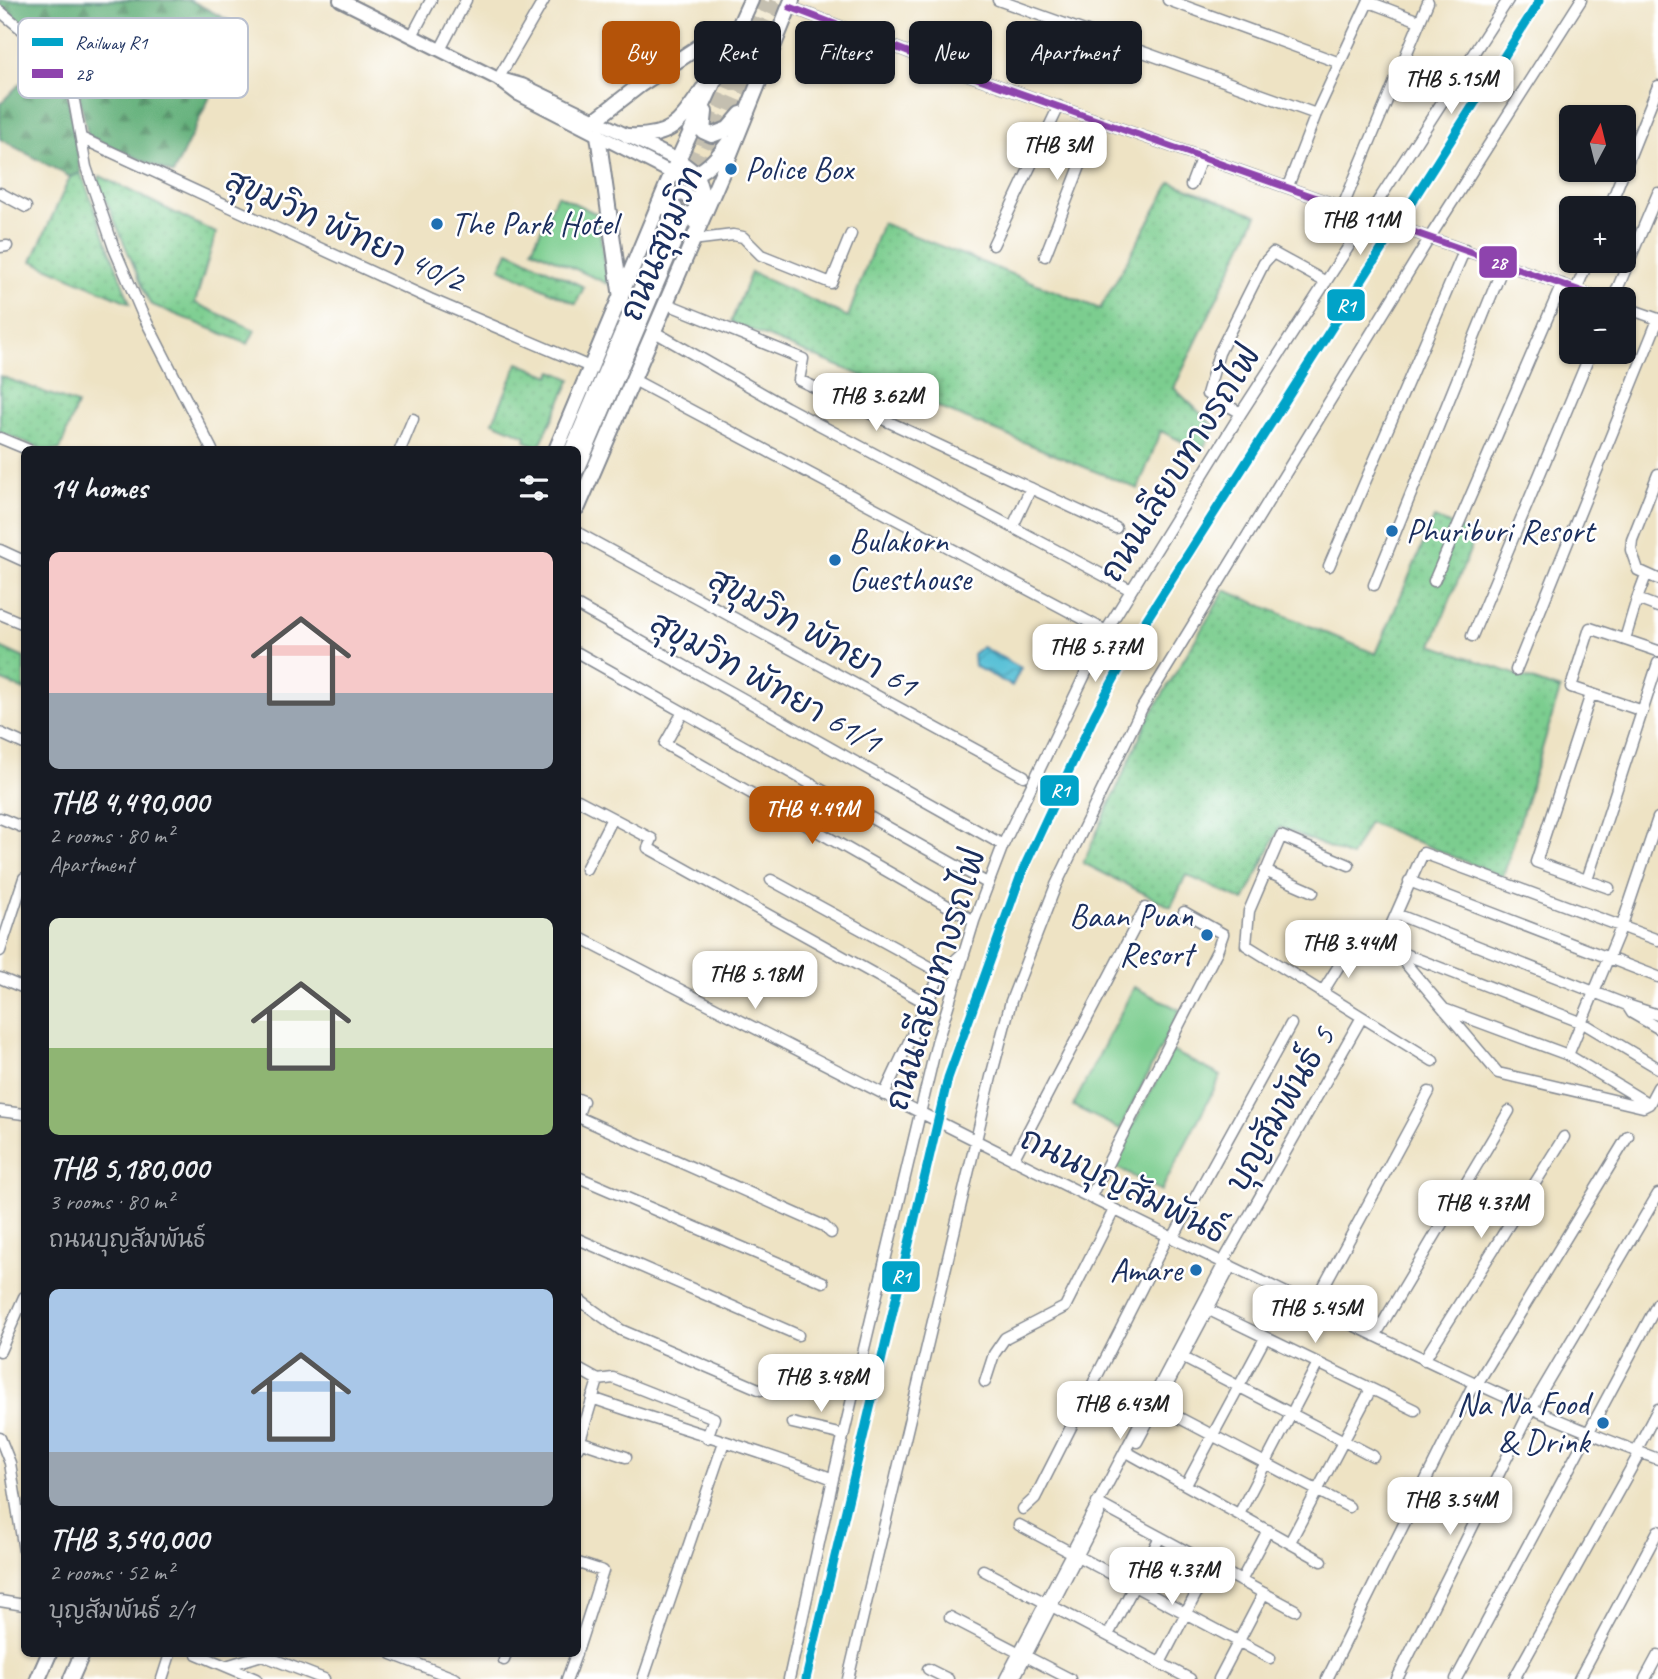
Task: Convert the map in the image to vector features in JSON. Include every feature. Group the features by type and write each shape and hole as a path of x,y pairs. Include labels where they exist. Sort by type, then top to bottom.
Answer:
{"highway":[{"name":"ถนนสุขุมวิท","path":"742,21 751,0"},
{"name":"ถนนสุขุมวิท","path":"581,500 791,3"},
{"path":"621,298 614,265 597,127 640,85 694,49"},
{"path":"628,136 657,134 679,124 706,84"},
{"name":"ถนนสุขุมวิท","path":"558,446 675,167 713,84"},
{"path":"709,94 703,123 703,131 707,134 716,135 728,129 747,108"},
{"path":"696,174 718,158 741,125"},
{"path":"675,167 696,174"},
{"path":"696,174 706,208"},
{"path":"654,220 672,196 684,193 696,202 693,238"},
{"name":"ถนนสุขุมวิท","path":"574,446 681,211 581,461"},
{"path":"38,1679 48,1657"},
{"path":"71,1679 81,1657"}],"main road":[{"path":"340,0 498,79 518,94 597,127 675,167"},
{"path":"597,127 628,136 675,167"}],"street":[{"path":"412,36 431,0"},
{"path":"440,50 466,0"},
{"path":"498,79 544,0"},
{"path":"998,0 1316,114"},
{"path":"1168,0 1340,63"},
{"name":"ถนนเลียบทางรถไฟ","path":"789,1679 843,1434 919,1113 964,952 1003,845 1106,631 1241,412 1508,0"},
{"path":"848,1679 974,1141 1011,1001 1056,885 1142,708 1430,237 1581,0"},
{"path":"1287,186 1316,114 1369,1 1419,21"},
{"path":"1343,206 1428,2"},
{"path":"791,3 1059,106 1569,287"},
{"path":"2,16 18,29"},
{"path":"1614,196 1658,86"},
{"path":"73,98 90,182 114,248 142,313 210,446"},
{"path":"993,245 1059,106"},
{"path":"1045,256 1098,120"},
{"name":"สุขุมวิท พัทยา 40/2","path":"80,138 430,299 590,367"},
{"path":"1191,185 1202,156"},
{"path":"0,193 26,207"},
{"path":"1619,287 1658,193"},
{"path":"693,238 733,235 743,237 761,255 831,283 851,234"},
{"path":"1329,566 1465,249"},
{"path":"1241,412 1207,394 1219,353 1264,263 1273,253 1326,282"},
{"path":"1374,584 1504,264"},
{"path":"1434,581 1562,284"},
{"path":"665,303 803,359 799,380 1116,528"},
{"path":"1516,670 1658,319 1636,311"},
{"path":"653,331 786,407 1131,590"},
{"path":"1472,636 1586,364"},
{"path":"632,379 1106,631"},
{"path":"402,446 413,419"},
{"path":"0,438 21,447"},
{"path":"1658,474 1631,550 1638,570 1658,579"},
{"path":"1013,526 1031,488"},
{"name":"สุขุมวิท พัทยา 61","path":"581,535 1024,776"},
{"path":"0,551 21,560"},
{"path":"1625,639 1646,575"},
{"path":"1637,599 1658,607"},
{"name":"สุขุมวิท พัทยา 61/1","path":"581,608 1003,845"},
{"path":"0,614 21,623"},
{"path":"1643,711 1572,687 1590,628 1658,651"},
{"path":"581,655 987,883"},
{"path":"1587,880 1658,663"},
{"path":"1591,694 1536,862 1609,888"},
{"path":"683,712 665,744 974,921"},
{"path":"0,733 21,743"},
{"path":"581,802 652,839 648,848 928,1004"},
{"path":"0,818 21,827"},
{"path":"586,869 612,818"},
{"path":"1568,1055 1622,926 1658,818"},
{"path":"1349,866 1281,836 1249,911 1246,945 1433,1061"},
{"path":"1657,938 1423,853 1385,939 1498,1073 1643,1107 1649,1104 1658,1087"},
{"path":"1265,872 1313,892"},
{"path":"771,880 941,973"},
{"path":"1409,881 1658,977"},
{"path":"0,951 21,887"},
{"path":"1013,1160 1145,908"},
{"path":"1090,1198 1217,951 1223,934 1184,912"},
{"path":"1396,914 1658,1015"},
{"name":"ถนนบุญสัมพันธ์","path":"581,939 974,1141 1424,1360 1531,1409 1658,1459"},
{"path":"1393,950 1583,1023 1658,1068"},
{"path":"1322,993 1348,951"},
{"path":"884,1095 941,973 964,952"},
{"path":"0,978 21,987"},
{"path":"1627,1005 1632,1013 1658,1028"},
{"path":"1444,1009 1568,1055 1649,1104"},
{"name":"บุญสัมพันธ์ 5","path":"1022,1653 1205,1309 1226,1264 1362,1017"},
{"path":"1023,1509 1035,1498 1171,1237 1291,1024"},
{"path":"1313,1306 1429,1092"},
{"path":"0,1111 21,1114"},
{"path":"1375,1336 1509,1111"},
{"path":"581,1116 824,1226 831,1233"},
{"path":"1327,1679 1475,1384 1628,1136"},
{"path":"1424,1360 1564,1137"},
{"path":"581,1178 823,1282"},
{"path":"1397,1679 1531,1409 1658,1194"},
{"path":"985,1382 994,1354 1005,1338 1065,1307 1114,1210"},
{"path":"581,1239 798,1335"},
{"path":"581,1301 621,1330 761,1390"},
{"path":"1456,1679 1658,1303"},
{"path":"0,1351 21,1304"},
{"path":"1205,1309 1415,1410"},
{"path":"1186,1485 1265,1338"},
{"path":"1180,1356 1373,1456"},
{"path":"1238,1514 1318,1363"},
{"path":"581,1371 598,1380 613,1377 713,1418 707,1438"},
{"path":"581,1434 598,1380"},
{"path":"1290,1542 1371,1389"},
{"path":"592,1398 707,1438 765,1453 833,1479"},
{"path":"1154,1404 1349,1507"},
{"path":"1514,1679 1638,1452 1658,1409"},
{"path":"792,1423 843,1434"},
{"path":"0,1438 10,1463 21,1531"},
{"path":"643,1679 724,1442"},
{"path":"581,1445 626,1457"},
{"path":"1127,1453 1322,1561"},
{"path":"1100,1505 1295,1610"},
{"path":"1020,1525 1270,1658"},
{"path":"1241,1581 1268,1530"},
{"path":"1579,1679 1658,1531"},
{"path":"1108,1635 1160,1537"},
{"path":"581,1564 603,1571 581,1639"},
{"path":"1160,1663 1211,1565"},
{"path":"983,1570 1190,1679"},
{"path":"1219,1679 1264,1593"},
{"path":"0,1601 21,1604"},
{"path":"950,1617 1070,1679"},
{"path":"1005,1679 1022,1653"},
{"path":"1014,1679 1022,1653"},
{"path":"1645,1679 1658,1655"},
{"path":"162,1679 169,1657"},
{"path":"204,1657 256,1679"},
{"path":"226,1666 255,1657"},
{"path":"267,1657 324,1679"},
{"path":"400,1657 456,1679"},
{"path":"567,1679 575,1657"},
{"path":"928,1669 948,1679"}],"green space":[{"path":"0,0 190,0 224,18 18,20 0,5"},
{"path":"18,86 18,98 68,98 81,173 70,177 0,139 0,104"},
{"path":"80,98 209,98 173,174 88,136"},
{"path":"81,173 130,303 32,261 70,177"},
{"path":"100,176 216,233 195,303 255,330 248,344 150,304 98,182"},
{"path":"1171,182 1257,215 1174,388 1216,428 1201,451 1161,431 1138,489 731,322 751,272 848,317 882,223 1100,309"},
{"path":"557,195 597,214 608,284 532,249"},
{"path":"509,251 584,287 576,304 500,268"},
{"path":"518,363 550,376 553,371 571,379 539,446 525,441 526,436 493,422"},
{"path":"0,376 77,404 61,446 35,446 0,432"},
{"path":"1434,518 1476,535 1432,645 1560,690 1503,877 1369,822 1351,857 1280,827 1244,901 1186,875 1171,907 1083,863 1148,719 1225,590 1376,654"},
{"path":"0,647 21,657 21,689 0,680"},
{"path":"1134,987 1180,1010 1120,1129 1073,1106"},
{"path":"1172,1051 1221,1076 1161,1191 1112,1165"}],"water":[{"path":"982,647 1021,668 1012,686 974,666 973,654"}],"tunnel":[{"path":"677,204 764,0"},
{"path":"705,169 777,0"}],"rail line":[{"name":"R1","path":"806,1679 948,1078 1022,872 1095,714 1143,625 1540,0"}],"transit line":[{"name":"28","path":"790,7 960,72 1569,287"}],"place":[{"name":"Police Box","path":"731,169"},
{"name":"The Park Hotel","path":"437,224"},
{"name":"Phuriburi Resort","path":"1392,531"},
{"name":"Bulakorn Guesthouse","path":"835,560"},
{"name":"Baan Puan Resort","path":"1207,935"},
{"name":"Amare","path":"1196,1270"},
{"name":"Na Na Food & Drink","path":"1603,1423"}]}
